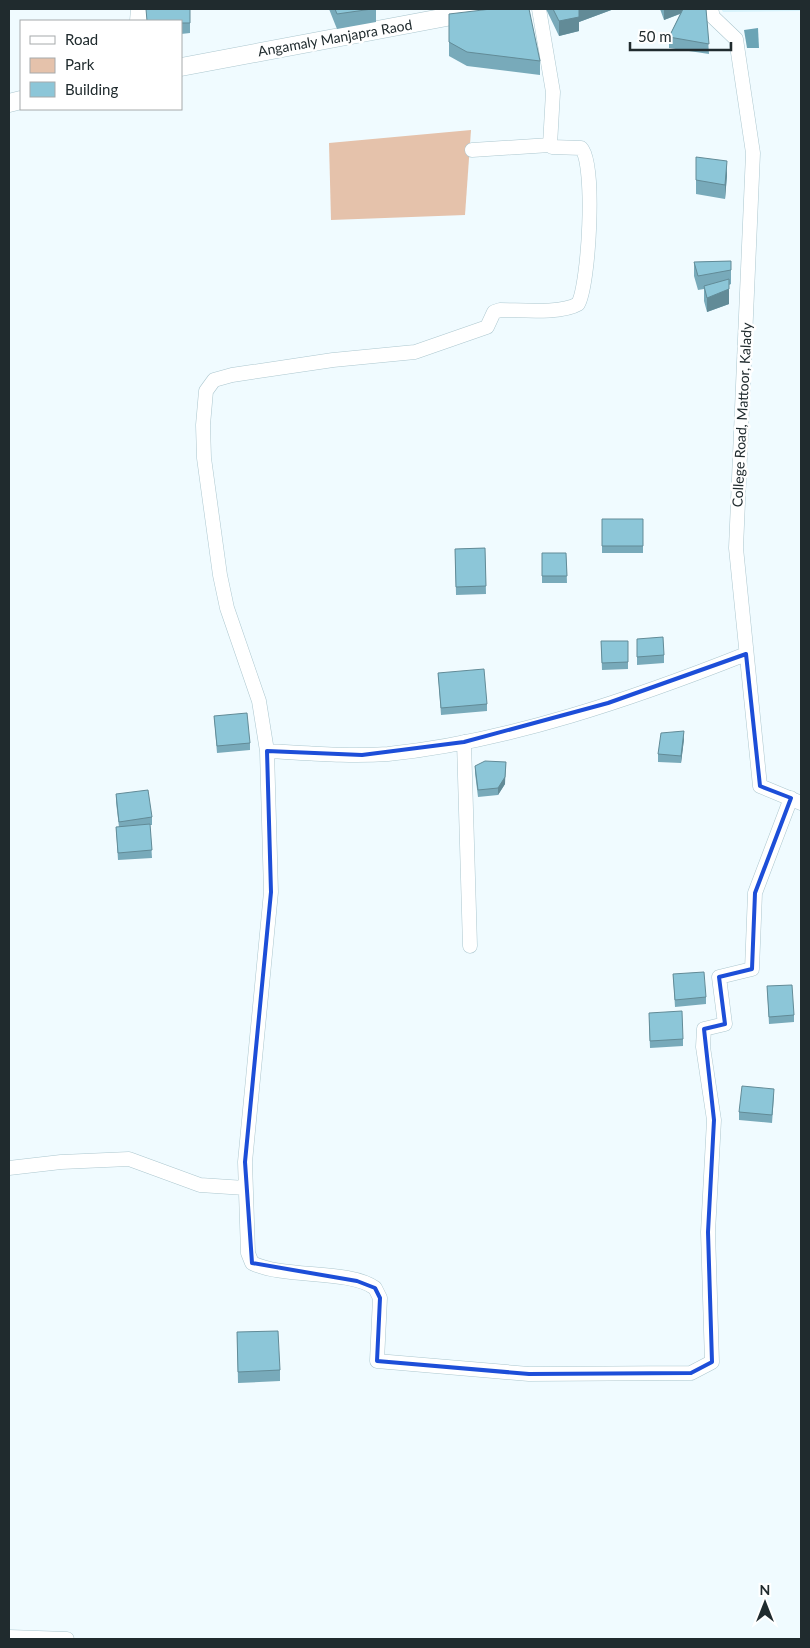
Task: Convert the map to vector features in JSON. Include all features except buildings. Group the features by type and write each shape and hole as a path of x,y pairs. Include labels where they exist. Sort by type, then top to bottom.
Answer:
{"main road":[{"name":"Angamaly Manjapra Raod","path":"182,68 489,9"}],"street":[{"path":"539,9 553,92 550,145"},
{"name":"College Road, Mattoor, Kalady","path":"711,9 713,17 736,40 754,153 736,548 760,786 796,801"},
{"path":"472,150 550,145 552,147 581,148 587,160 590,222 582,289 578,304 572,307 556,309 494,312 487,327 415,352 333,360 256,371 214,380 208,386 203,425 204,458 216,556 227,608 259,701 267,751 271,892 256,1029 245,1162 249,1258 252,1263 282,1271 357,1281 375,1288 380,1298 377,1361 529,1374 691,1373 712,1362 708,1232 714,1120 703,1047 704,1029 725,1024 719,978 752,969 755,893 796,801"},
{"path":"267,751 362,755 388,754 464,742 522,728 608,703 746,654"},
{"path":"464,742 470,946"},
{"path":"9,1168 61,1162 129,1159 200,1184 245,1188"},
{"path":"9,1637 67,1639"}],"highlighted area":[{"path":"746,654 760,786 791,798 755,893 752,969 719,977 725,1024 704,1029 714,1120 708,1232 712,1362 691,1373 529,1374 377,1361 380,1298 375,1288 357,1281 252,1263 245,1162 271,892 267,751 362,755 464,742 608,703"}],"shaded area":[{"path":"721,9 801,9 801,11 723,12"}],"green space":[{"path":"471,130 465,215 331,220 329,143"}],"water":[{"path":"758,28 759,48 747,48 744,30"}]}
